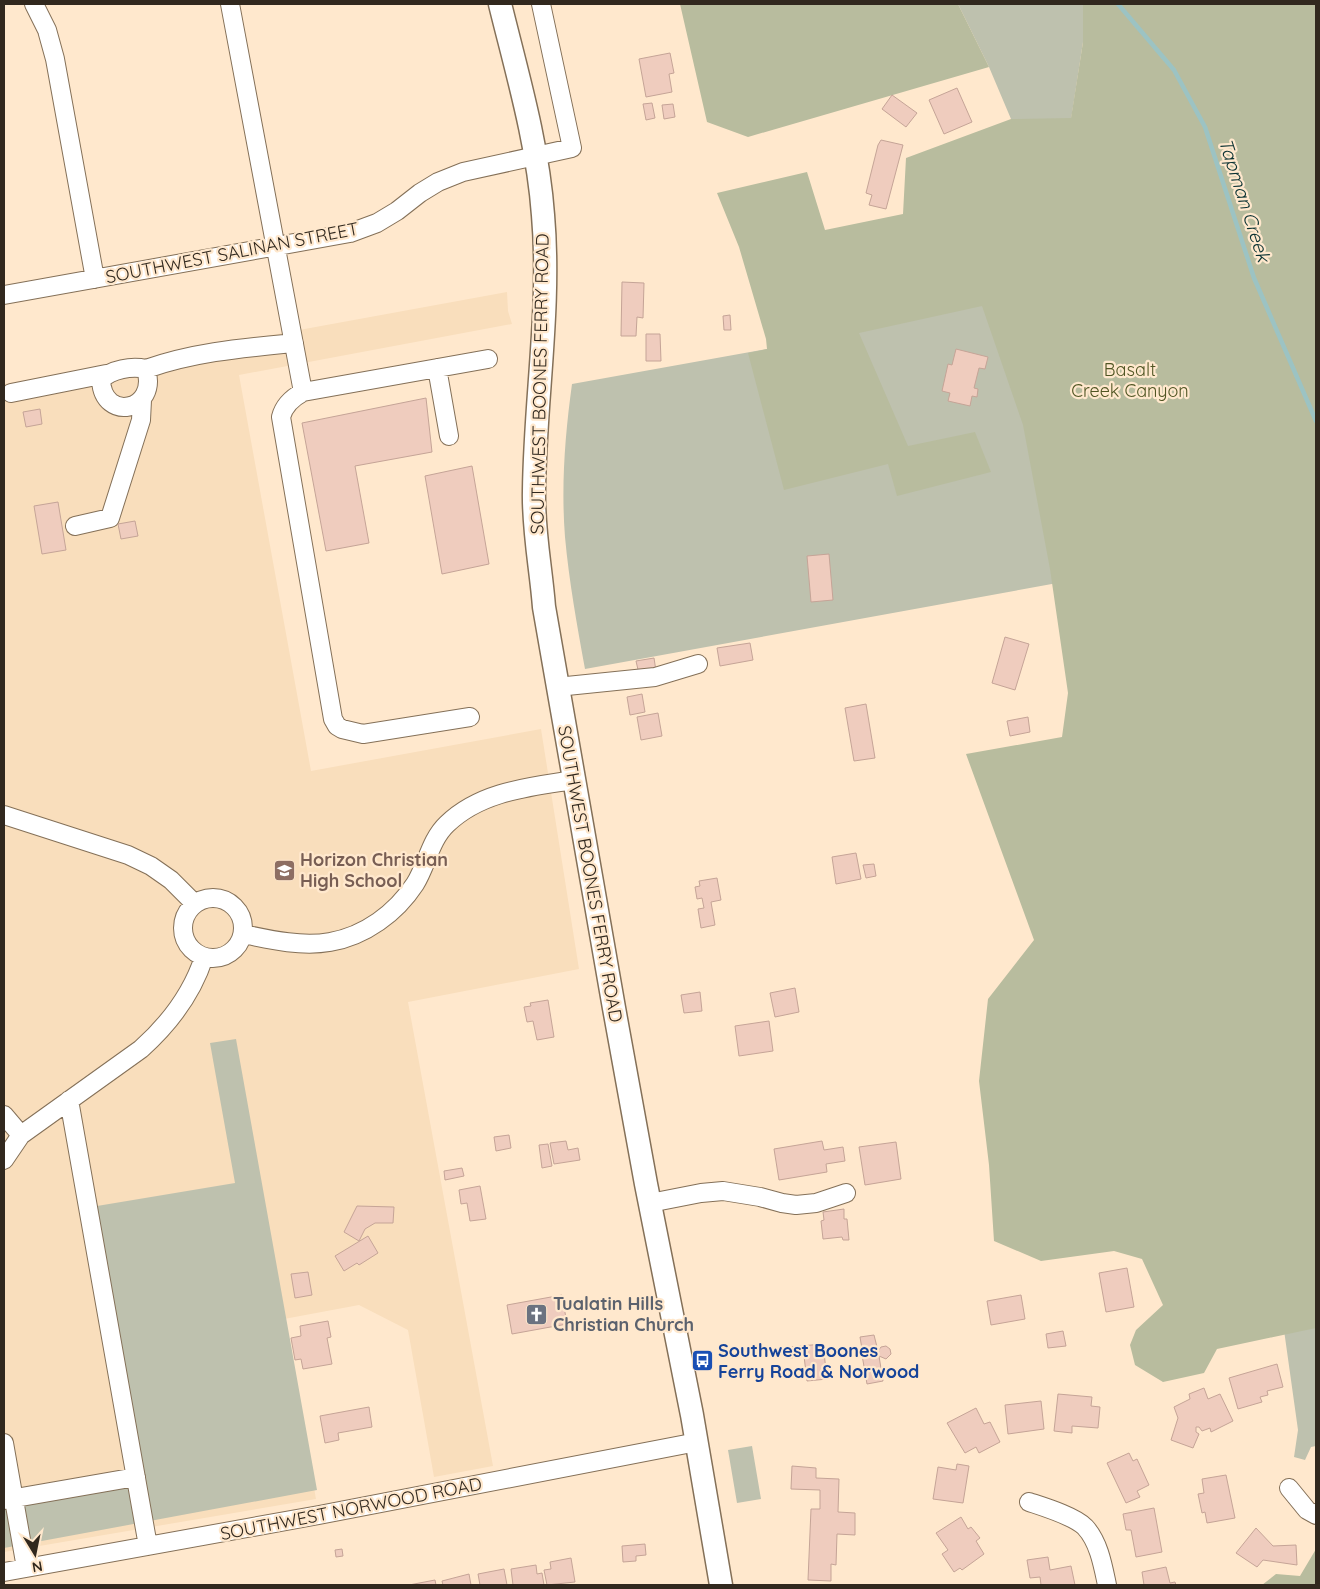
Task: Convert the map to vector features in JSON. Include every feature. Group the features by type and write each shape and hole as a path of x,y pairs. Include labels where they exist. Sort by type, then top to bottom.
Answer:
{"main road":[{"name":"SOUTHWEST BOONES FERRY ROAD","path":"500,4 526,110 542,200 546,271 534,521 544,607 650,1203 697,1442 721,1585"}],"street":[{"path":"34,4 47,30 55,59 95,279"},
{"path":"230,4 303,392"},
{"path":"535,156 572,148 541,4"},
{"name":"SOUTHWEST SALINAN STREET","path":"4,295 350,233 377,223 438,182 463,172 535,156"},
{"path":"10,393 128,369 146,369 210,352 294,343"},
{"path":"470,717 363,734 342,730 337,726 333,719 281,417 282,411 294,397 303,392 488,359"},
{"path":"437,368 449,436"},
{"path":"74,526 110,518 141,420 142,400 149,379 146,369"},
{"path":"106,374 101,380 102,388 105,398 111,404 134,406 142,400"},
{"path":"558,687 655,677 698,664"},
{"path":"243,934 266,940 329,943 358,934 382,920 400,903 416,883 435,842 446,824 471,806 498,794 574,780"},
{"path":"4,815 128,855 152,866 171,880 195,904"},
{"path":"215,897 230,902 241,914 244,924 243,934 240,944 233,951 224,956 204,957 196,953 184,938 184,919 188,910 195,904 204,899 215,897"},
{"path":"4,1160 21,1135 141,1049 167,1024 181,1006 204,957"},
{"path":"69,1100 148,1546"},
{"path":"4,1115 21,1135"},
{"path":"650,1203 701,1193 723,1191 760,1196 782,1204 796,1205 816,1203 846,1193"},
{"name":"SOUTHWEST NORWOOD ROAD","path":"4,1572 697,1442"},
{"path":"4,1444 9,1499 26,1568"},
{"path":"9,1499 136,1477"},
{"path":"1289,1488 1307,1510 1316,1515"},
{"path":"1029,1502 1052,1509 1084,1526 1094,1539 1107,1585"}],"shaded area":[{"name":"Horizon Christian High School","path":"507,292 508,311 512,324 239,375 311,771 541,729 579,969 408,1002 493,1466 434,1477 408,1330 359,1305 284,1319 316,1499 4,1552 4,384"}],"green space":[{"path":"680,4 958,4 989,67 748,137 707,122"},
{"path":"958,4 1083,4 1083,42 1070,126 1011,119 989,67"},
{"path":"1083,4 1316,4 1316,1328 1217,1349 1204,1373 1163,1382 1135,1365 1130,1345 1136,1330 1163,1305 1142,1259 1114,1251 1041,1261 994,1241 989,1165 979,1081 988,999 1034,940 966,754 1062,737 1068,693 1050,569 1023,425 982,306 859,333 908,446 975,432 991,472 897,496 888,464 784,490 748,353 767,349 766,339 739,247 717,193 807,172 825,230 903,214 906,158 1011,119 1071,118 1083,42"},
{"name":"Basalt Creek Canyon","path":"974,202 1316,536 585,669 571,586 563,499 564,460 572,384 767,349"},
{"path":"236,1039 317,1490 4,1548 4,1509 145,1484 97,1206 235,1183 210,1043"},
{"path":"1316,1317 1316,1446 1311,1447 1305,1460 1294,1457 1298,1430 1283,1323"},
{"path":"752,1446 761,1499 737,1503 728,1450"},
{"path":"1316,1549 1316,1585 1262,1585 1276,1574 1300,1576"}],"building":[{"path":"670,53 674,73 669,74 672,92 646,97 639,59"},
{"path":"957,88 972,122 944,134 929,100"},
{"path":"892,95 917,113 906,127 882,109"},
{"path":"652,103 655,118 646,120 643,104"},
{"path":"673,104 675,117 664,119 662,105"},
{"path":"881,140 903,145 886,209 869,205 872,195 866,193 878,145"},
{"path":"622,282 644,283 643,318 637,317 636,336 621,336"},
{"path":"730,315 731,330 724,330 723,316"},
{"path":"646,334 660,334 661,361 646,361"},
{"path":"956,349 988,357 985,369 979,368 974,388 978,389 977,397 972,396 970,406 948,401 950,393 942,391 948,364 952,365"},
{"path":"426,398 432,452 355,466 369,543 326,551 302,423"},
{"path":"40,409 42,424 26,427 23,412"},
{"path":"472,466 489,564 442,574 425,476"},
{"path":"58,502 66,550 42,554 34,506"},
{"path":"135,521 138,536 121,539 118,524"},
{"path":"829,554 833,600 811,602 807,556"},
{"path":"1005,637 1029,644 1015,690 992,683"},
{"path":"750,643 753,660 720,666 717,648"},
{"path":"654,658 656,671 639,674 636,661"},
{"path":"642,694 645,712 630,715 627,697"},
{"path":"866,704 875,758 854,761 845,708"},
{"path":"658,713 662,736 641,740 637,717"},
{"path":"1028,717 1030,732 1010,736 1007,721"},
{"path":"856,853 861,879 836,884 832,857"},
{"path":"874,864 876,876 866,878 863,865"},
{"path":"717,878 721,900 711,902 715,925 701,928 698,909 704,908 702,898 697,899 695,887 700,886 699,881"},
{"path":"795,988 799,1012 775,1017 770,993"},
{"path":"700,992 702,1011 684,1013 681,995"},
{"path":"548,1000 554,1037 537,1040 533,1021 527,1022 524,1007 531,1006 530,1003"},
{"path":"769,1021 773,1051 739,1056 735,1026"},
{"path":"509,1135 511,1148 496,1151 494,1137"},
{"path":"566,1141 568,1150 578,1148 580,1160 554,1164 550,1143"},
{"path":"822,1141 824,1150 843,1147 845,1161 826,1164 827,1172 779,1180 774,1149"},
{"path":"896,1142 901,1179 865,1185 859,1147"},
{"path":"548,1144 552,1166 542,1168 539,1145"},
{"path":"462,1168 464,1176 445,1180 444,1171"},
{"path":"480,1186 486,1219 470,1221 467,1203 461,1204 459,1190"},
{"path":"357,1206 394,1207 393,1223 375,1223 365,1229 359,1241 344,1232"},
{"path":"844,1209 844,1219 847,1219 849,1240 843,1240 842,1237 823,1239 821,1221 824,1220 823,1212"},
{"path":"368,1236 378,1253 359,1265 357,1263 344,1271 335,1256"},
{"path":"1127,1268 1134,1307 1106,1312 1099,1273"},
{"path":"308,1272 312,1295 295,1298 291,1274"},
{"name":"Tualatin Hills Christian Church","path":"562,1295 567,1324 512,1334 507,1305"},
{"path":"1021,1295 1025,1319 991,1325 987,1301"},
{"path":"328,1321 331,1337 327,1338 332,1364 303,1369 301,1359 295,1360 291,1338 301,1336 300,1326"},
{"path":"1063,1331 1066,1346 1048,1348 1046,1334"},
{"path":"874,1335 878,1351 881,1347 886,1346 890,1349 891,1354 886,1359 879,1356 883,1381 867,1384 860,1337"},
{"path":"823,1344 827,1379 807,1381 804,1356 790,1358 789,1347"},
{"path":"1277,1364 1283,1387 1267,1391 1268,1395 1260,1397 1262,1402 1238,1409 1229,1378"},
{"path":"1204,1388 1208,1399 1220,1394 1233,1421 1211,1432 1210,1428 1202,1431 1199,1427 1196,1427 1196,1432 1199,1434 1193,1448 1171,1440 1178,1418 1174,1407 1190,1399 1189,1394"},
{"path":"1058,1394 1092,1397 1091,1406 1100,1407 1098,1428 1072,1426 1072,1433 1054,1431"},
{"path":"1041,1401 1044,1429 1008,1434 1005,1405"},
{"path":"369,1407 372,1427 338,1433 339,1440 325,1443 320,1416"},
{"path":"976,1408 984,1424 990,1422 1000,1442 979,1453 976,1447 965,1453 947,1423"},
{"path":"1129,1453 1133,1461 1137,1459 1149,1485 1137,1491 1140,1497 1126,1503 1107,1463"},
{"path":"957,1464 969,1466 963,1503 933,1499 938,1467 956,1470"},
{"path":"792,1466 816,1468 816,1478 839,1479 838,1512 855,1513 855,1535 837,1534 836,1565 831,1564 831,1581 808,1580 811,1509 820,1509 820,1490 791,1489"},
{"path":"1226,1475 1235,1518 1207,1523 1205,1512 1202,1513 1198,1494 1204,1493 1202,1479"},
{"path":"1154,1508 1162,1552 1136,1557 1131,1530 1126,1530 1123,1514"},
{"path":"961,1517 968,1529 971,1527 980,1538 976,1541 984,1554 962,1570 960,1568 954,1572 942,1554 948,1550 936,1533"},
{"path":"1256,1528 1273,1546 1296,1545 1297,1565 1263,1560 1257,1567 1236,1553"},
{"path":"645,1544 646,1555 636,1556 636,1561 623,1562 622,1546"},
{"path":"342,1549 343,1556 336,1557 335,1550"},
{"path":"1048,1557 1050,1570 1071,1566 1075,1585 1041,1585 1040,1577 1030,1578 1027,1560"},
{"path":"571,1558 575,1582 547,1585 544,1570 551,1569 550,1562"},
{"path":"536,1565 537,1574 542,1573 544,1585 513,1585 511,1569"},
{"path":"1166,1567 1170,1583 1175,1582 1176,1585 1144,1585 1142,1572"},
{"path":"504,1569 507,1585 480,1585 478,1574"},
{"path":"469,1574 471,1585 443,1585 442,1581"},
{"path":"435,1580 436,1585 409,1585"}],"waterway":[{"name":"Tapman Creek","path":"1118,4 1174,70 1205,127 1254,278 1316,421"}],"place":[{"name":"Horizon Christian High School","path":"284,870"},
{"name":"Tualatin Hills Christian Church","path":"537,1314"},
{"name":"Southwest Boones Ferry Road & Norwood","path":"702,1361"}]}
